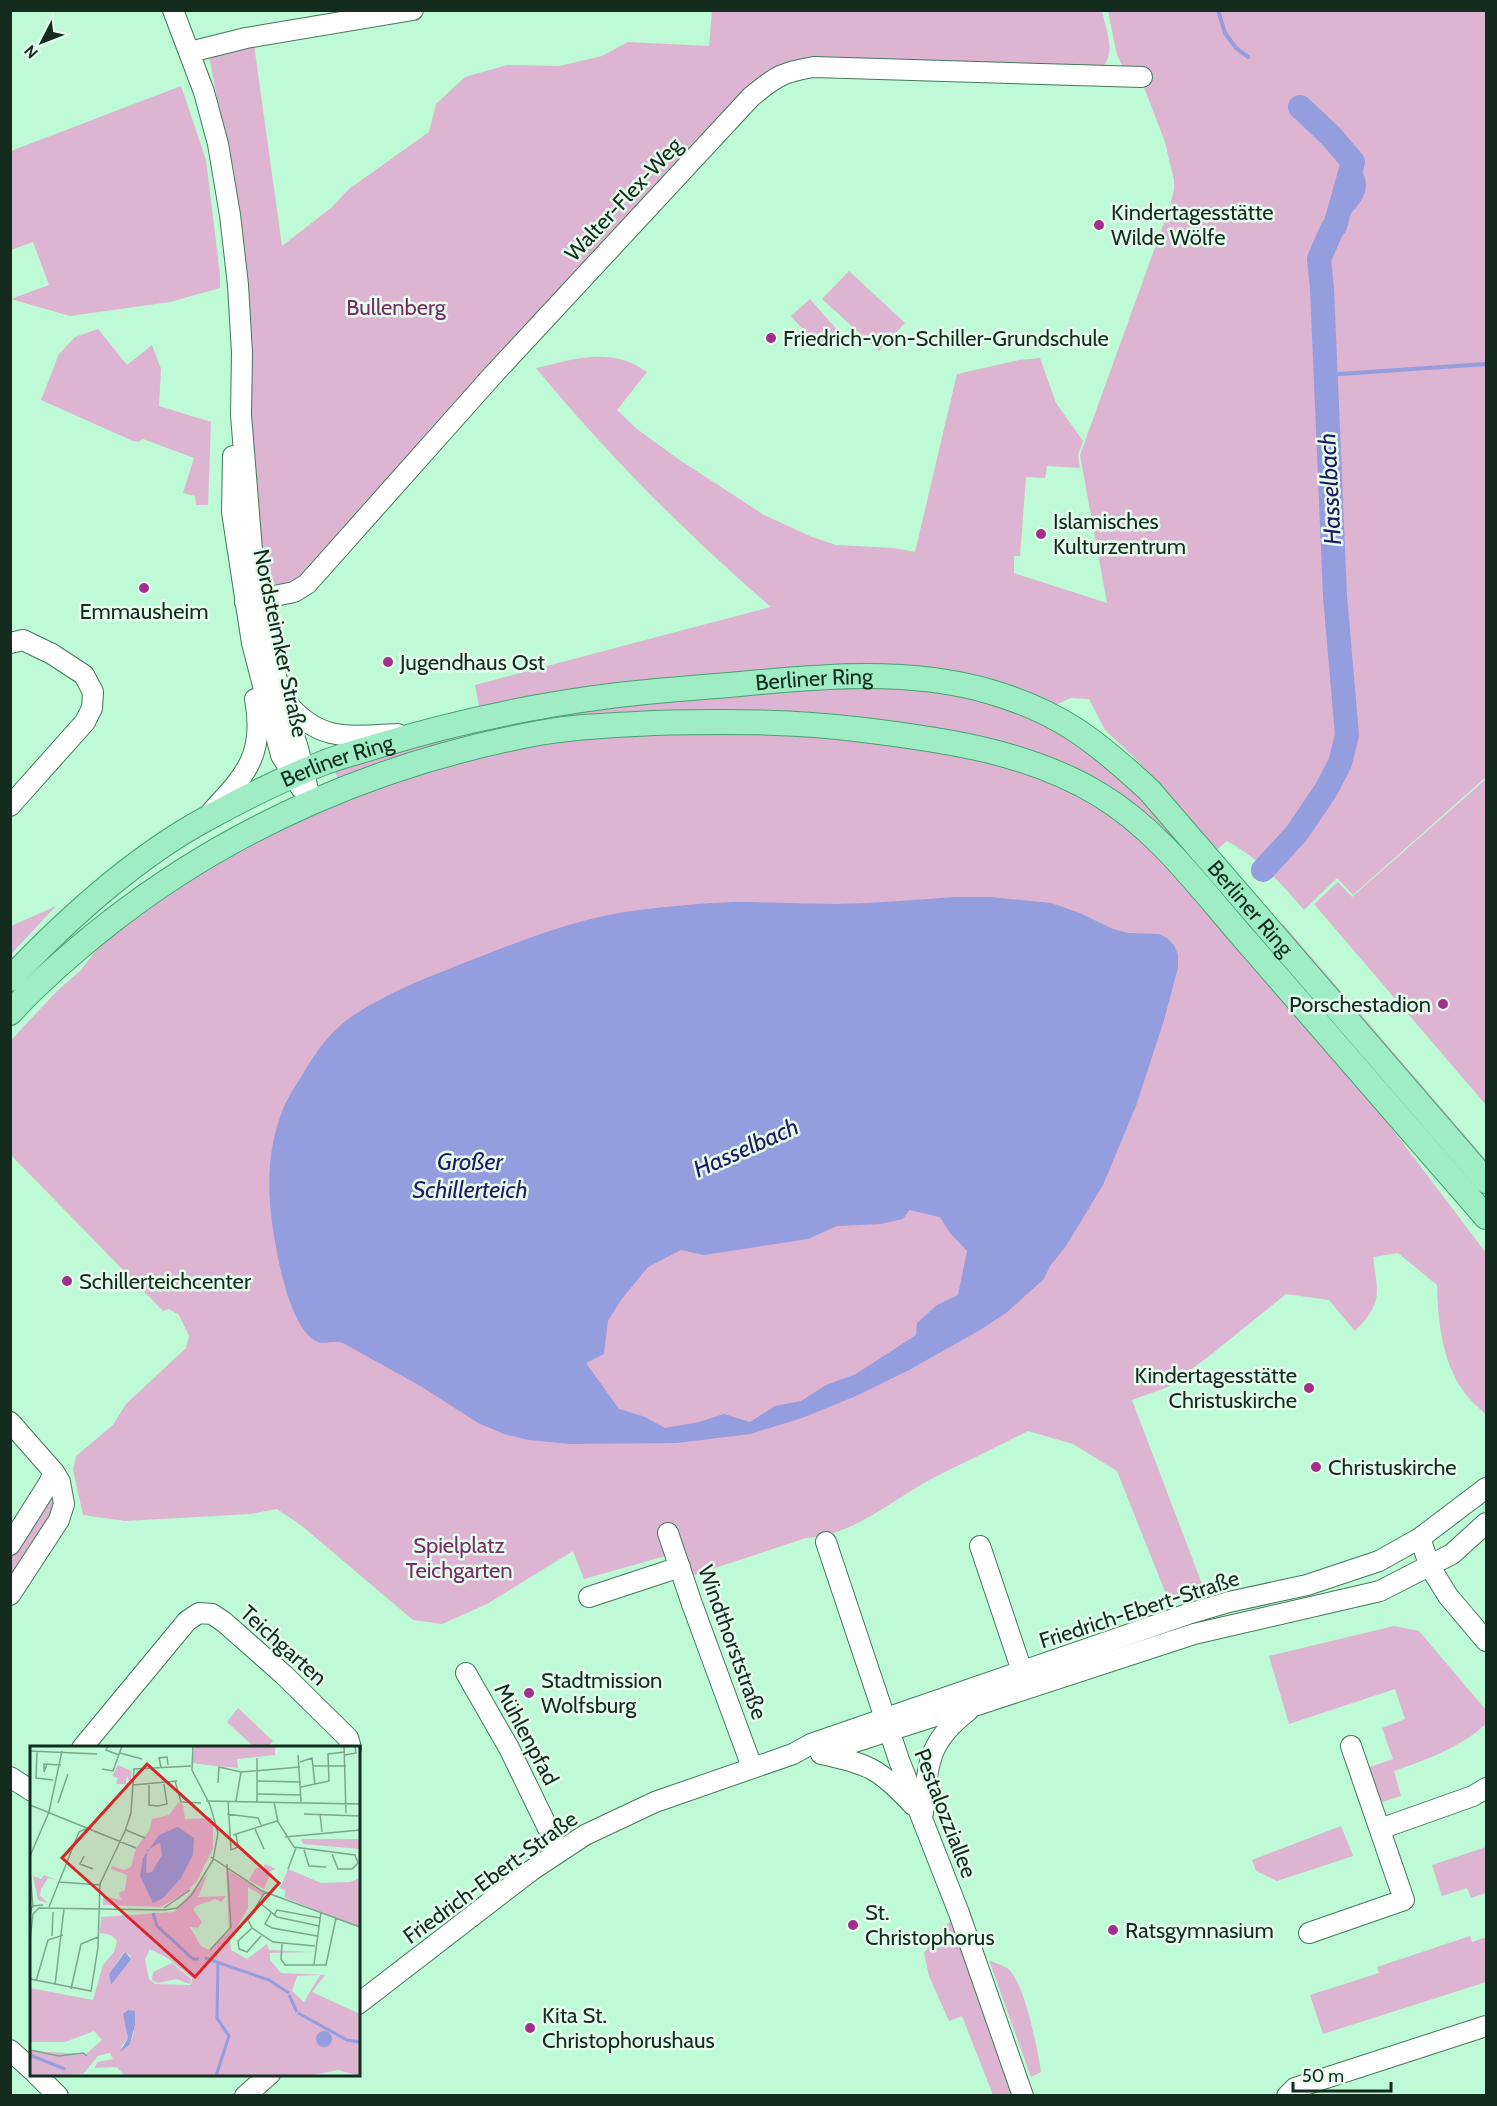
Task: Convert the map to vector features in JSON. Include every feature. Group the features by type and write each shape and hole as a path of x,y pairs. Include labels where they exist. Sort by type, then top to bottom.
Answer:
{"main road":[{"name":"Berliner Ring","path":"10,979 51,936 168,842 204,820 324,763 420,733 530,709 610,696 814,677 886,676 935,679 988,691 1049,713 1084,734 1149,790 1486,1181"},
{"name":"Berliner Ring","path":"10,1013 57,968 145,896 185,869 239,836 311,802 366,780 449,753 542,732 719,721 841,727 967,746 1006,755 1065,774 1105,797 1152,835 1325,1030 1486,1217"}],"street":[{"name":"Nordsteimker Straße","path":"173,10 204,92 218,144 230,215 238,285 242,352 241,416 233,447 232,512 252,601 281,695 298,774 311,802"},
{"path":"190,52 322,18 414,10"},
{"name":"Walter-Flex-Weg","path":"252,601 294,592 307,584 581,279 751,97 770,81 788,71 814,67 1048,76 1142,77"},
{"name":"Nordsteimker Straße","path":"252,601 252,643 281,755 298,774"},
{"path":"10,806 84,722 92,708 93,692 84,675 52,654 23,640 11,642"},
{"path":"204,820 232,790 251,764 257,742 258,717 252,684 252,643"},
{"path":"281,695 309,724 333,735 420,733"},
{"path":"10,1422 57,1477 63,1493 62,1512 10,1595"},
{"path":"10,1545 49,1483 57,1477"},
{"name":"Friedrich-Ebert-Straße","path":"360,2002 559,1851 585,1835 645,1806 793,1754 811,1744 977,1705 1025,1680 1188,1614 1229,1602 1308,1585 1379,1561 1420,1538 1486,1488"},
{"name":"Friedrich-Ebert-Straße","path":"793,1754 821,1754 887,1725 1025,1680 1194,1634 1380,1591 1452,1554 1486,1523"},
{"name":"Windthorststraße","path":"668,1533 752,1767"},
{"path":"1420,1538 1430,1567 1448,1596 1486,1641"},
{"name":"Pestalozziallee","path":"826,1542 887,1725 1023,2096"},
{"path":"980,1546 1025,1680"},
{"path":"589,1598 680,1567"},
{"name":"Teichgarten","path":"84,1746 187,1621 200,1613 212,1614 224,1622 284,1675 348,1738 350,1746"},
{"name":"Mühlenpfad","path":"466,1673 509,1748 559,1851"},
{"path":"922,1816 927,1769 935,1746 951,1724 977,1705"},
{"path":"1309,1933 1404,1900 1351,1746"},
{"path":"821,1754 851,1760 881,1774 922,1816"},
{"path":"10,1777 30,1790"},
{"path":"1380,1829 1473,1796 1486,1788"},
{"path":"1287,2096 1296,2088 1486,2026"},
{"path":"10,2050 30,2068"},
{"path":"38,2076 58,2096"},
{"path":"245,2096 268,2076"}],"green space":[{"name":"Bullenberg","path":"712,11 1102,11 1109,52 1097,73 786,65 303,578 276,586 259,554 253,475 248,313 238,209 209,56 254,45 282,246 331,208 349,189 429,132 436,104 465,77 507,65 559,66 602,56 628,42 709,46"},
{"path":"1108,11 1486,11 1486,777 1353,895 1337,878 1304,910 1268,872 1249,855 1227,841 1213,853 1136,759 1105,730 1089,699 1071,698 1053,706 1000,686 685,678 479,706 475,685 771,607 708,551 648,492 536,368 579,358 620,359 647,372 617,410 637,429 678,459 764,515 812,537 836,545 894,548 915,552 957,374 1019,360 1040,358 1056,403 1083,441 1078,455 1080,468 1047,466 1045,478 1026,477 1020,556 1014,556 1014,573 1107,603 1080,455 1170,206 1174,189 1165,142 1142,82 1122,65 1117,55"},
{"path":"181,86 206,160 220,288 170,302 70,316 11,299 49,285 33,242 11,250 11,151"},
{"path":"849,271 905,323 879,351 822,299"},
{"path":"810,299 839,332 820,349 791,316"},
{"path":"98,329 127,365 152,345 161,369 159,406 211,422 208,505 196,505 195,496 183,493 194,458 143,439 138,442 133,441 41,400 59,354 75,337"},
{"path":"908,684 1029,712 1120,773 1201,869 1135,809 1018,751 619,717 339,782 334,769 485,726 694,693"},
{"name":"Spielplatz Teichgarten","path":"737,732 831,737 941,751 1028,772 1087,797 1148,843 1365,1093 1486,1253 1486,1415 1464,1392 1451,1368 1440,1327 1437,1285 1398,1253 1373,1257 1376,1297 1370,1313 1355,1331 1329,1300 1286,1294 1168,1387 1132,1400 1205,1592 1170,1604 1117,1471 1073,1444 1028,1431 933,1478 872,1515 840,1531 806,1538 685,1578 676,1553 584,1579 573,1551 487,1604 442,1624 413,1620 302,1526 277,1509 250,1514 125,1521 83,1515 73,1470 76,1456 113,1425 126,1404 186,1348 189,1336 179,1315 169,1309 163,1311 11,1155 10,1042 14,1037 58,990 80,971 109,934 173,883 339,798 439,765 521,748 634,733"},
{"name":"Porschestadion","path":"1486,779 1486,1105 1314,904 1338,882 1352,897"},
{"path":"56,906 11,954 11,926"},
{"path":"1283,924 1486,1160 1486,1169 1282,928"},
{"path":"51,1487 59,1504 11,1589 10,1554"},
{"path":"1394,1626 1419,1631 1486,1710 1486,1724 1454,1746 1394,1771 1401,1796 1376,1804 1364,1769 1393,1759 1382,1728 1405,1719 1395,1689 1289,1724 1269,1656"},
{"path":"238,1708 273,1741 268,1746 253,1746 227,1722"},
{"path":"1341,1826 1353,1856 1277,1881 1256,1871 1252,1860"},
{"path":"1486,1847 1486,1893 1471,1898 1467,1888 1442,1896 1432,1865"},
{"path":"950,1921 1014,2092 1009,2095 993,2095 962,2016 949,2021 929,1976 924,1953"},
{"path":"1470,1936 1472,1942 1486,1937 1486,1982 1323,2034 1310,1995 1379,1973 1377,1967"},
{"path":"989,1960 1007,1968 1019,1986 1033,2033 1041,2072 1031,2077"}],"water":[{"path":"1353,162 1365,179 1366,188 1358,205 1335,226 1330,206"},
{"name":"Großer Schillerteich","path":"991,897 1051,903 1080,913 1113,929 1128,933 1159,934 1174,945 1178,955 1178,968 1164,1020 1136,1106 1103,1185 1066,1246 1050,1266 1044,1279 1006,1313 909,1370 856,1396 802,1418 750,1434 677,1443 571,1444 529,1440 504,1434 478,1423 422,1387 343,1343 317,1342 305,1331 290,1303 277,1250 270,1193 272,1150 279,1121 293,1090 326,1040 354,1015 412,984 494,951 555,929 617,913 723,902 837,904","holes":["909,1210 940,1217 950,1233 967,1251 958,1295 937,1305 917,1323 916,1335 856,1374 826,1385 801,1401 775,1406 750,1422 724,1414 699,1422 665,1428 645,1417 619,1409 586,1363 604,1354 608,1321 621,1300 648,1267 681,1250 704,1255 808,1239 837,1226 881,1224 903,1219"]}],"waterway":[{"name":"Hasselbach","path":"1218,10 1225,33 1236,48 1248,57"},
{"name":"Hasselbach","path":"1263,870 1297,833 1326,790 1340,763 1347,735 1335,596 1319,259 1335,226 1353,162 1330,135 1300,107"},
{"path":"1325,375 1486,364"}],"place":[{"name":"Kindertagesstätte Wilde Wölfe","path":"1099,225"},
{"name":"Friedrich-von-Schiller-Grundschule","path":"771,338"},
{"name":"Islamisches Kulturzentrum","path":"1041,534"},
{"name":"Emmausheim","path":"144,588"},
{"name":"Jugendhaus Ost","path":"388,662"},
{"name":"Porschestadion","path":"1443,1004"},
{"name":"Schillerteichcenter","path":"67,1281"},
{"name":"Kindertagesstätte Christuskirche","path":"1309,1388"},
{"name":"Christuskirche","path":"1316,1467"},
{"name":"Stadtmission Wolfsburg","path":"529,1693"},
{"name":"St. Christophorus","path":"853,1925"},
{"name":"Ratsgymnasium","path":"1113,1930"},
{"name":"Kita St. Christophorushaus","path":"530,2028"}]}
